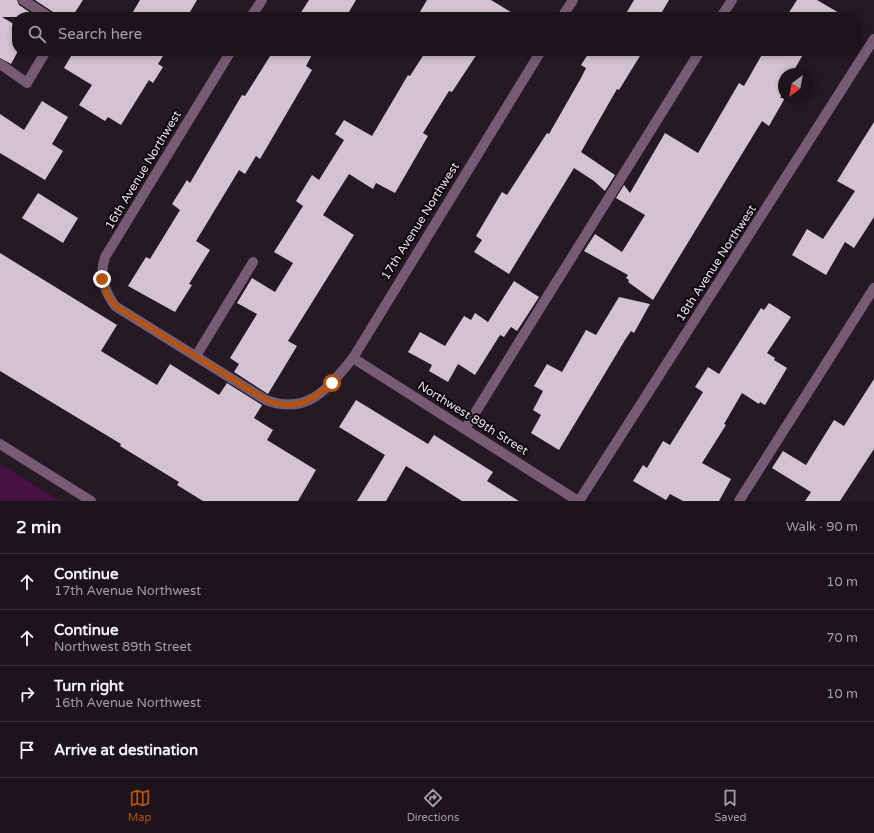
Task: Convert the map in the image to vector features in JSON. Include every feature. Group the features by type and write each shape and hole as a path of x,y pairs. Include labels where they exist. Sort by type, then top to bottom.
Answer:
{"street":[{"path":"23,0 41,12"},
{"path":"254,12 262,0"},
{"path":"565,12 573,0"},
{"path":"724,12 732,0"},
{"name":"18th Avenue Northwest","path":"579,501 874,39"},
{"path":"0,64 27,83 43,56"},
{"name":"16th Avenue Northwest","path":"196,356 115,306 106,293 102,279 102,268 105,257 228,56"},
{"name":"17th Avenue Northwest","path":"196,356 266,400 276,404 299,405 314,398 332,383 353,358 538,56"},
{"path":"465,429 697,56"},
{"path":"196,356 253,262"},
{"path":"739,501 874,288"},
{"name":"Northwest 89th Street","path":"353,358 579,501"},
{"path":"0,444 91,501"}],"shaded area":[{"path":"0,464 60,501 0,501"}],"building":[{"path":"0,0 17,0 19,5 30,12 12,12 12,17 2,17 12,23 12,56 15,56 11,64 0,58"},
{"path":"35,0 83,0 75,12 53,12"},
{"path":"140,0 197,0 190,12 133,12"},
{"path":"309,0 356,0 349,12 301,12"},
{"path":"427,0 491,0 511,12 420,12"},
{"path":"634,0 669,0 662,12 627,12"},
{"path":"797,0 817,0 837,12 789,12"},
{"path":"71,56 163,56 158,64 163,67 153,83 149,80 121,125 108,117 105,121 79,105 92,85 64,68"},
{"path":"270,56 311,56 306,66 312,70 260,159 256,156 245,174 239,170 196,241 210,250 189,284 192,285 175,312 128,286 146,257 150,259 180,210 172,204 187,180 190,183 242,95 245,96"},
{"path":"423,56 476,56 452,92 449,91 423,133 428,136 395,193 376,183 373,189 349,174 323,215 354,235 288,341 297,346 268,394 234,372 239,364 230,358 257,314 237,303 252,278 275,292 293,263 274,252 303,206 296,201 312,175 319,180 344,140 335,134 344,120 372,136 408,75 410,76"},
{"path":"587,56 640,56 619,90 617,89 581,152 615,175 605,191 594,181 574,168 509,274 474,252 482,240 476,236 502,192 507,195 547,133 549,134 586,68 581,65"},
{"path":"761,56 802,56 795,68 778,68 778,104 782,104 769,126 762,121 653,300 628,282 629,280 626,278 628,275 584,251 595,234 622,252 645,215 616,198 624,185 630,193 665,133 698,153 739,83 744,86"},
{"path":"42,101 68,117 52,144 63,151 45,180 0,153 0,114 24,130"},
{"path":"874,122 874,217 854,248 845,242 826,275 792,255 807,229 823,239 855,191 837,181"},
{"path":"38,193 78,218 63,243 22,218"},
{"path":"0,253 117,325 101,351 157,385 170,364 219,395 227,383 262,405 254,418 273,430 267,440 316,470 298,501 203,501 177,485 179,482 120,446 121,444 0,371"},
{"path":"514,281 539,297 517,331 511,327 504,337 500,335 475,375 458,364 448,382 429,371 432,365 408,352 420,332 445,346 464,316 471,320 475,313 488,322"},
{"path":"619,297 650,304 634,333 631,331 625,340 559,450 531,433 541,415 533,410 543,391 534,386 547,364 562,372 586,330 596,335"},
{"path":"769,303 791,317 767,353 775,358 774,360 787,368 765,405 760,402 759,404 742,393 724,424 726,425 702,463 731,479 719,501 683,501 670,494 666,500 633,481 643,465 647,468 663,441 670,445 703,392 695,387 708,367 719,374 761,308 764,310"},
{"path":"874,379 874,449 840,501 805,501 811,492 772,468 783,451 806,465 834,420 844,426"},
{"path":"356,400 428,444 434,435 493,472 487,481 519,501 462,501 406,466 386,501 357,501 385,455 339,427"}],"route":[{"path":"102,279 106,293 115,306 266,400 276,404 299,405 314,398 332,383"}]}
